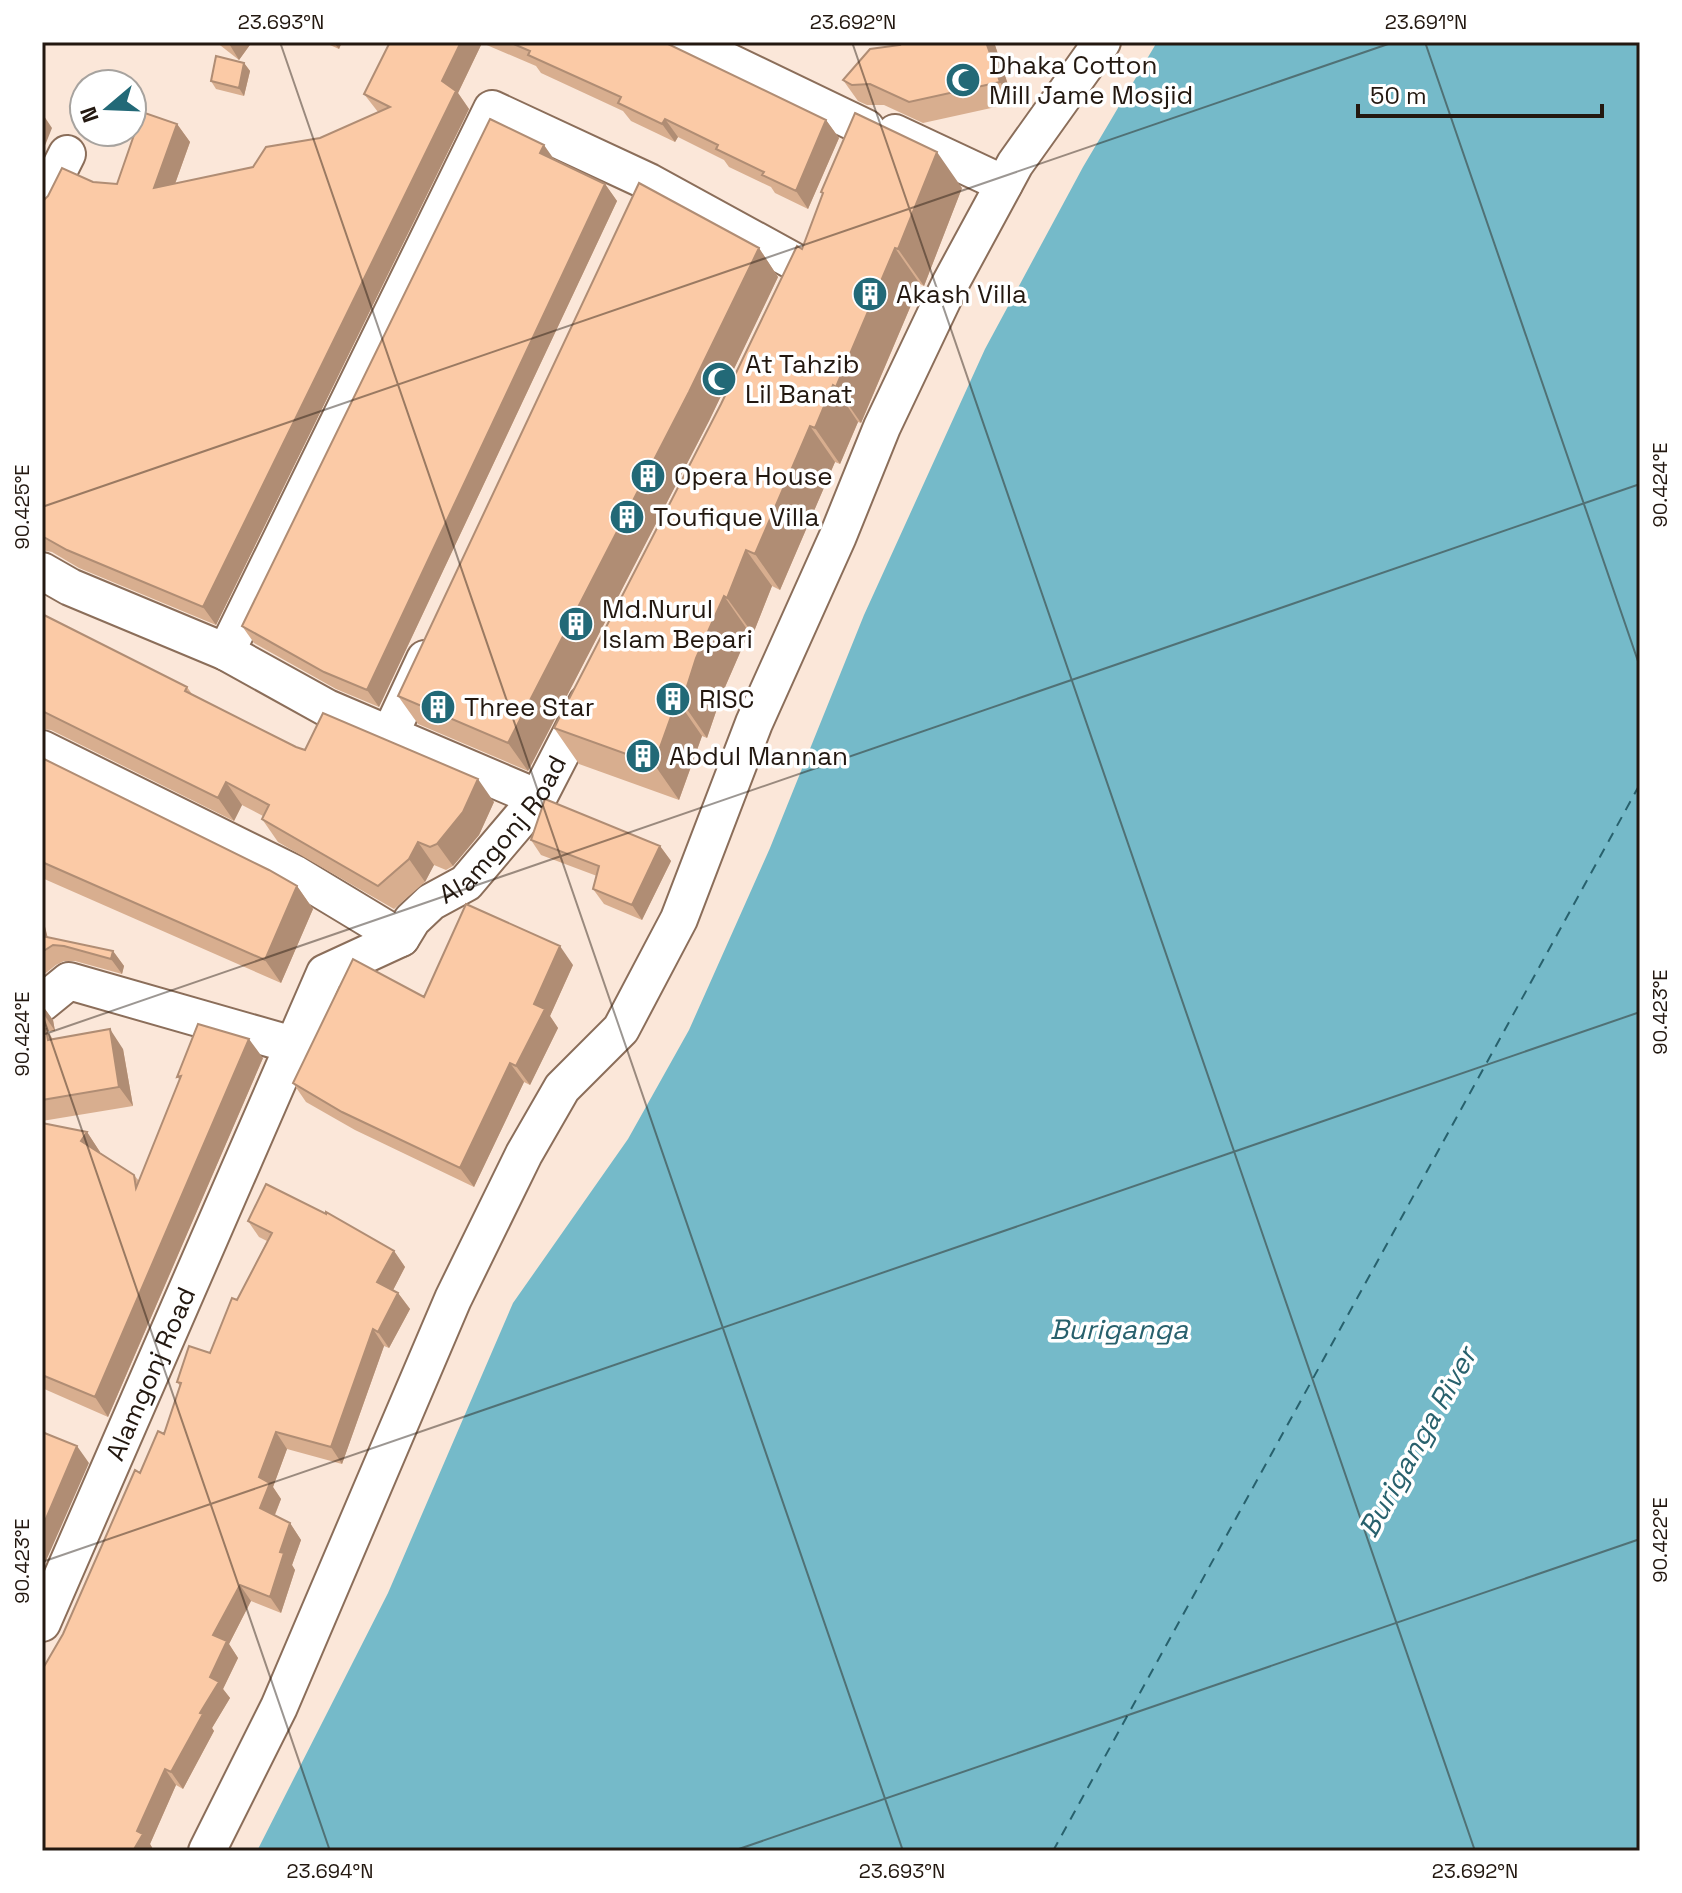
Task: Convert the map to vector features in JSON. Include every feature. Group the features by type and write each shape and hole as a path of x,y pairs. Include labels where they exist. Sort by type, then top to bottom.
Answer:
{"street":[{"path":"687,42 860,142 876,124 1004,184"},
{"path":"207,1851 279,1707 453,1299 518,1167 562,1088 621,1029 679,919 754,723 838,536 882,427 950,284 1015,164 1102,42"},
{"path":"226,652 492,109 643,196 806,267"},
{"path":"42,204 67,154"},
{"path":"42,571 70,587 226,652 327,708 538,798"},
{"path":"390,734 437,635"},
{"name":"Alamgonj Road","path":"42,1623 325,973 401,938 412,920 431,902 466,883 538,798 604,671"},
{"path":"42,749 295,874 401,938"},
{"path":"42,1003 69,981 293,1045"}],"water":[{"name":"Buriganga","path":"1157,42 1640,42 1640,1851 257,1851 388,1593 513,1303 628,1139 689,1030 770,848 864,615 985,349 1083,167"}],"building":[{"path":"390,42 461,42 442,81 456,91 203,607 67,550 42,536 42,202 62,168 93,182 117,184 130,148 148,148 148,114 177,124 154,188 253,167 266,147 320,138 390,107 364,94"},
{"path":"509,42 664,42 826,120 796,191 716,149 718,145 665,119 662,124 618,103 621,97 528,55 530,51"},
{"path":"899,42 986,42 1000,82 909,102 870,84 852,85 843,80 870,49 900,45"},
{"path":"216,56 244,63 239,88 211,81"},
{"path":"855,113 937,152 898,249 895,248 836,387 833,385 815,428 810,426 755,554 746,550 727,598 724,596 696,658 682,702 677,700 654,764 554,728 721,404 797,246 802,249 821,192"},
{"path":"490,119 544,145 540,153 605,184 367,690 324,672 242,626"},
{"path":"639,183 759,248 689,392 508,743 398,696"},
{"path":"42,614 187,687 185,691 296,747 305,750 323,713 478,779 463,812 437,844 430,847 418,842 409,859 378,886 262,819 269,805 226,782 218,798 42,711"},
{"path":"42,758 297,886 265,960 42,862"},
{"path":"545,799 660,846 632,905 593,889 599,866 531,840"},
{"path":"466,904 560,946 534,1004 545,1009 516,1066 510,1063 460,1168 342,1112 293,1083 353,959 424,997"},
{"path":"42,936 113,951 111,959 64,946 53,945 42,952"},
{"path":"198,1024 249,1039 95,1397 42,1375 42,1123 87,1132 81,1141 134,1175 136,1188 181,1076 177,1077"},
{"path":"42,1029 46,1029 48,1040 110,1029 119,1087 42,1100"},
{"path":"266,1184 326,1212 394,1251 377,1282 398,1293 378,1332 373,1329 331,1447 276,1432 259,1477 270,1483 260,1508 290,1523 270,1597 240,1585 213,1635 227,1641 210,1677 219,1682 171,1772 165,1769 137,1831 143,1834 133,1851 42,1851 42,1670 63,1634 135,1470 140,1473 158,1431 164,1434 181,1383 177,1382 189,1346 210,1353 232,1298 237,1300 272,1233 248,1221"},
{"path":"42,1432 77,1446 42,1528"}],"ferry route":[{"path":"1053,1851 1640,784"}],"place":[{"name":"Dhaka Cotton Mill Jame Mosjid","path":"963,80"},
{"name":"Akash Villa","path":"870,294"},
{"name":"At Tahzib Lil Banat","path":"719,379"},
{"name":"Opera House","path":"648,476"},
{"name":"Toufique Villa","path":"627,517"},
{"name":"Md.Nurul Islam Bepari","path":"576,624"},
{"name":"RISC","path":"673,699"},
{"name":"Three Star","path":"438,707"},
{"name":"Abdul Mannan","path":"643,756"}],"water label":[{"name":"Buriganga River","path":"1417,1442"}]}
